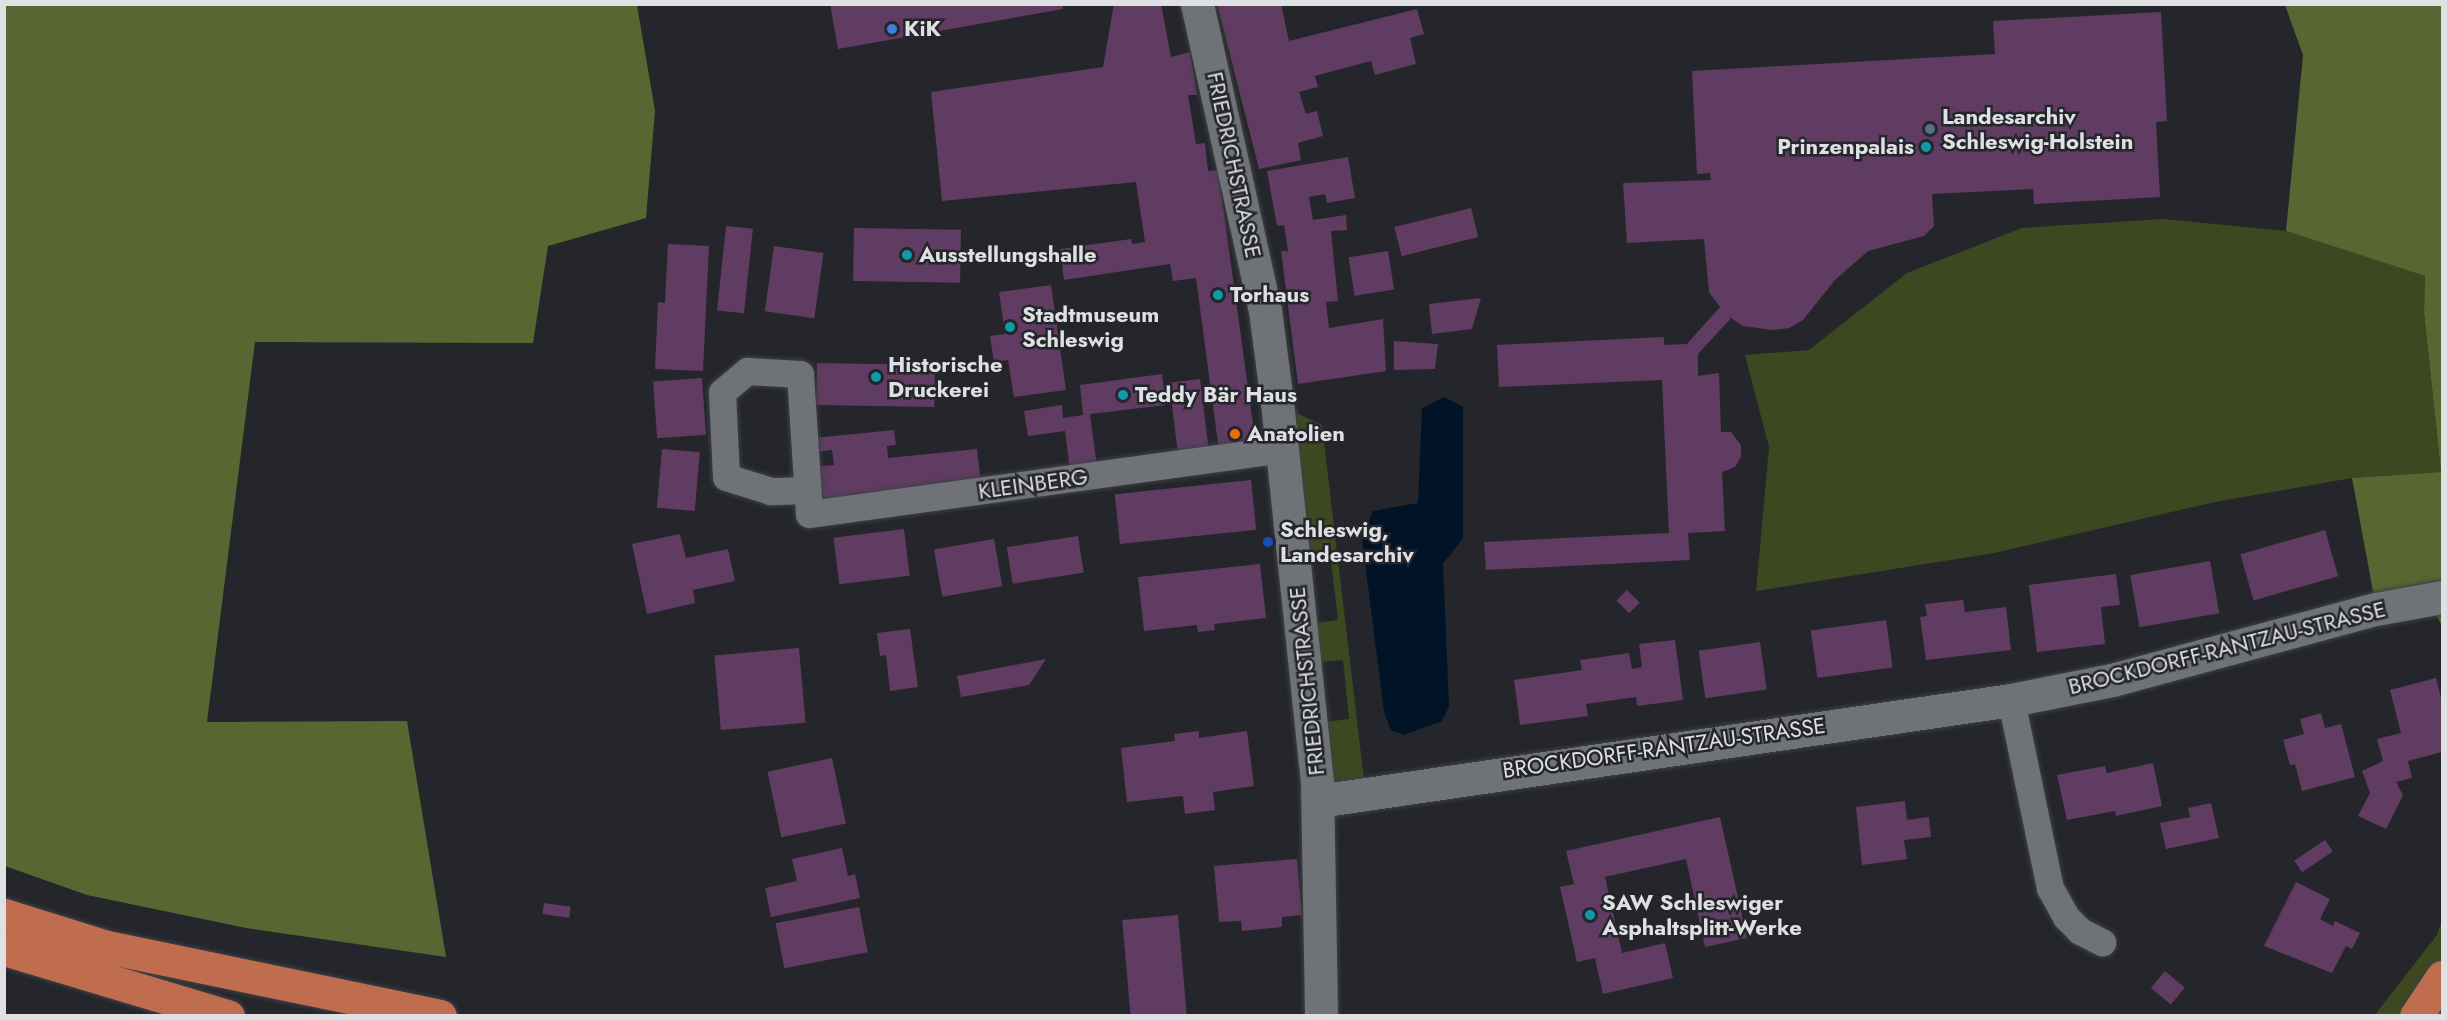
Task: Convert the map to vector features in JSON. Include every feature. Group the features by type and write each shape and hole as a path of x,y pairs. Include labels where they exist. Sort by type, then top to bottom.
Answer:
{"highway":[{"path":"4,915 107,947 440,1016"},
{"path":"4,949 228,1016"},
{"path":"2416,1016 2442,977"}],"street":[{"name":"FRIEDRICHSTRASSE","path":"1197,4 1265,310 1282,449 1318,801 1323,970 1321,1016"},
{"name":"KLEINBERG","path":"807,490 771,491 726,477 722,392 747,372 800,374 809,514 1282,449"},
{"name":"BROCKDORFF-RANTZAU-STRASSE","path":"1318,801 2011,700 2112,680 2376,609 2442,597"},
{"path":"2011,700 2050,888 2066,917 2080,931 2102,942"}],"green space":[{"path":"5,5 637,5 655,111 646,218 548,246 533,343 255,342 207,722 407,721 446,957 246,928 87,895 5,866"},
{"path":"2285,5 2442,5 2442,626 2430,601 2377,613 2352,478 2441,472 2424,312 2425,276 2286,231 2303,55"},
{"path":"2163,219 2286,231 2425,276 2424,312 2441,472 2352,478 2215,502 1994,553 1756,591 1769,447 1745,355 1809,350 1907,273 2022,228"},
{"path":"1290,410 1322,425 1365,788 1333,788 1326,722 1349,719 1343,660 1320,662 1315,623 1338,620 1331,561 1307,564"},
{"path":"2442,921 2442,1015 2374,1016 2437,935"}],"water":[{"path":"1444,397 1463,407 1463,538 1443,564 1449,706 1442,721 1404,735 1391,730 1384,712 1362,538 1373,511 1418,503 1422,408"}],"building":[{"name":"KiK","path":"830,4 1062,4 1063,9 838,49"},
{"path":"1114,4 1161,4 1171,57 1190,52 1197,95 1188,95 1196,144 1205,143 1208,171 1218,170 1256,446 1219,451 1196,278 1173,281 1170,264 1064,280 1060,249 1131,239 1132,244 1145,242 1136,182 942,201 931,92 1103,67"},
{"path":"1217,4 1281,4 1289,41 1417,9 1424,34 1410,38 1416,64 1375,75 1371,61 1315,76 1318,87 1299,92 1306,114 1317,111 1323,136 1298,143 1301,160 1259,169"},
{"name":"Prinzenpalais","path":"2161,12 2167,121 2156,122 2160,197 2034,204 2033,189 1932,194 1934,226 1924,236 1868,251 1835,280 1803,320 1789,328 1773,330 1743,326 1731,318 1698,354 1698,376 1719,373 1721,432 1731,432 1741,445 1741,457 1735,467 1722,472 1725,531 1688,533 1690,560 1486,570 1484,542 1669,533 1662,380 1499,387 1497,345 1664,337 1664,345 1687,344 1720,307 1709,292 1704,239 1627,243 1623,183 1711,180 1710,173 1697,174 1692,71 1995,54 1993,21"},
{"path":"1348,157 1355,198 1327,203 1325,194 1309,197 1313,220 1346,215 1347,230 1331,231 1338,301 1326,302 1329,328 1383,319 1386,371 1298,384 1281,251 1288,251 1284,225 1277,226 1267,171"},
{"path":"1471,208 1478,237 1402,256 1394,227"},
{"path":"726,226 753,229 744,313 717,311"},
{"name":"Ausstellungshalle","path":"854,228 961,230 960,283 853,281"},
{"path":"668,244 709,246 703,371 655,369 658,302 665,303"},
{"path":"774,246 824,253 814,318 765,311"},
{"path":"1388,251 1394,290 1355,296 1348,257"},
{"path":"1051,285 1066,390 1014,397 1008,360 994,362 990,336 1005,334 999,292"},
{"path":"1481,298 1472,329 1432,334 1429,304"},
{"path":"1394,341 1438,344 1435,369 1394,370"},
{"name":"Historische Druckerei","path":"817,363 935,365 934,407 816,405"},
{"path":"1162,374 1166,405 1090,414 1097,467 1070,471 1065,431 1028,436 1024,411 1062,405 1063,418 1083,415 1080,385"},
{"path":"702,378 706,435 657,438 653,381"},
{"path":"1200,379 1209,450 1178,454 1169,383"},
{"path":"894,430 896,445 887,446 888,458 977,449 981,484 816,502 812,467 834,465 832,450 815,452 813,438"},
{"path":"662,449 700,452 695,511 657,508"},
{"path":"1251,480 1256,530 1120,544 1115,494"},
{"path":"904,529 910,576 839,584 834,538"},
{"path":"2325,530 2338,576 2254,600 2240,554"},
{"path":"680,534 686,558 728,549 735,581 693,590 695,603 647,614 632,544"},
{"path":"1078,536 1084,573 1013,584 1007,547"},
{"path":"994,539 1002,586 942,597 934,550"},
{"path":"2210,561 2219,613 2139,627 2130,575"},
{"path":"1260,564 1266,618 1214,624 1215,630 1198,632 1197,625 1144,631 1138,577"},
{"path":"2116,574 2120,605 2101,607 2105,644 2037,652 2029,585"},
{"path":"1627,590 1640,603 1629,613 1616,601"},
{"path":"1963,600 1965,612 2006,607 2011,650 1926,660 1920,617 1927,616 1925,604"},
{"path":"1886,620 1893,668 1817,678 1811,631"},
{"path":"910,629 918,687 890,691 886,655 880,656 877,633"},
{"path":"1675,640 1683,700 1637,706 1636,697 1586,704 1588,716 1520,725 1514,680 1582,670 1580,660 1629,653 1632,669 1642,667 1639,644"},
{"path":"1760,642 1767,690 1705,698 1699,651"},
{"path":"799,648 806,723 721,730 714,655"},
{"path":"1046,659 1029,685 961,697 957,676"},
{"path":"2436,678 2442,702 2442,752 2408,761 2412,778 2396,782 2403,795 2386,829 2358,816 2370,793 2362,771 2383,761 2377,739 2401,733 2390,690"},
{"path":"2321,713 2325,728 2341,724 2355,777 2302,791 2295,764 2290,765 2283,740 2304,734 2300,719"},
{"path":"1199,731 1199,738 1247,731 1254,786 1213,792 1215,810 1185,814 1183,796 1127,802 1121,748 1175,741 1174,734"},
{"path":"832,758 846,824 781,837 767,772"},
{"path":"2153,763 2162,806 2116,816 2115,811 2067,820 2057,775 2105,766 2107,773"},
{"path":"1905,801 1907,820 1929,817 1931,837 1904,840 1907,859 1862,865 1856,807"},
{"path":"2211,803 2219,838 2166,849 2160,823 2190,817 2188,808"},
{"name":"SAW Schleswiger Asphaltsplitt-Werke","path":"1720,817 1747,938 1705,947 1686,859 1605,877 1622,953 1665,943 1673,978 1603,994 1595,958 1577,962 1560,887 1574,884 1566,851"},
{"path":"2325,840 2333,852 2302,872 2294,861"},
{"path":"842,848 848,876 855,874 860,898 771,917 765,888 797,881 792,859"},
{"path":"1297,859 1302,915 1282,917 1282,927 1242,931 1241,921 1219,922 1214,866"},
{"path":"2296,882 2330,899 2320,919 2333,926 2335,921 2360,933 2352,949 2346,946 2332,973 2264,946"},
{"path":"544,903 571,907 569,918 542,914"},
{"path":"859,907 868,952 784,968 776,923"},
{"path":"1178,915 1187,1016 1131,1016 1122,920"},
{"path":"2165,971 2185,988 2171,1005 2151,988"}],"place":[{"name":"KiK","path":"892,29"},
{"name":"Landesarchiv Schleswig-Holstein","path":"1930,129"},
{"name":"Prinzenpalais","path":"1926,147"},
{"name":"Ausstellungshalle","path":"907,255"},
{"name":"Torhaus","path":"1218,295"},
{"name":"Stadtmuseum Schleswig","path":"1010,327"},
{"name":"Historische Druckerei","path":"876,377"},
{"name":"Teddy Bär Haus","path":"1123,395"},
{"name":"Anatolien","path":"1235,434"},
{"name":"Schleswig, Landesarchiv","path":"1268,542"},
{"name":"SAW Schleswiger Asphaltsplitt-Werke","path":"1590,915"}]}
